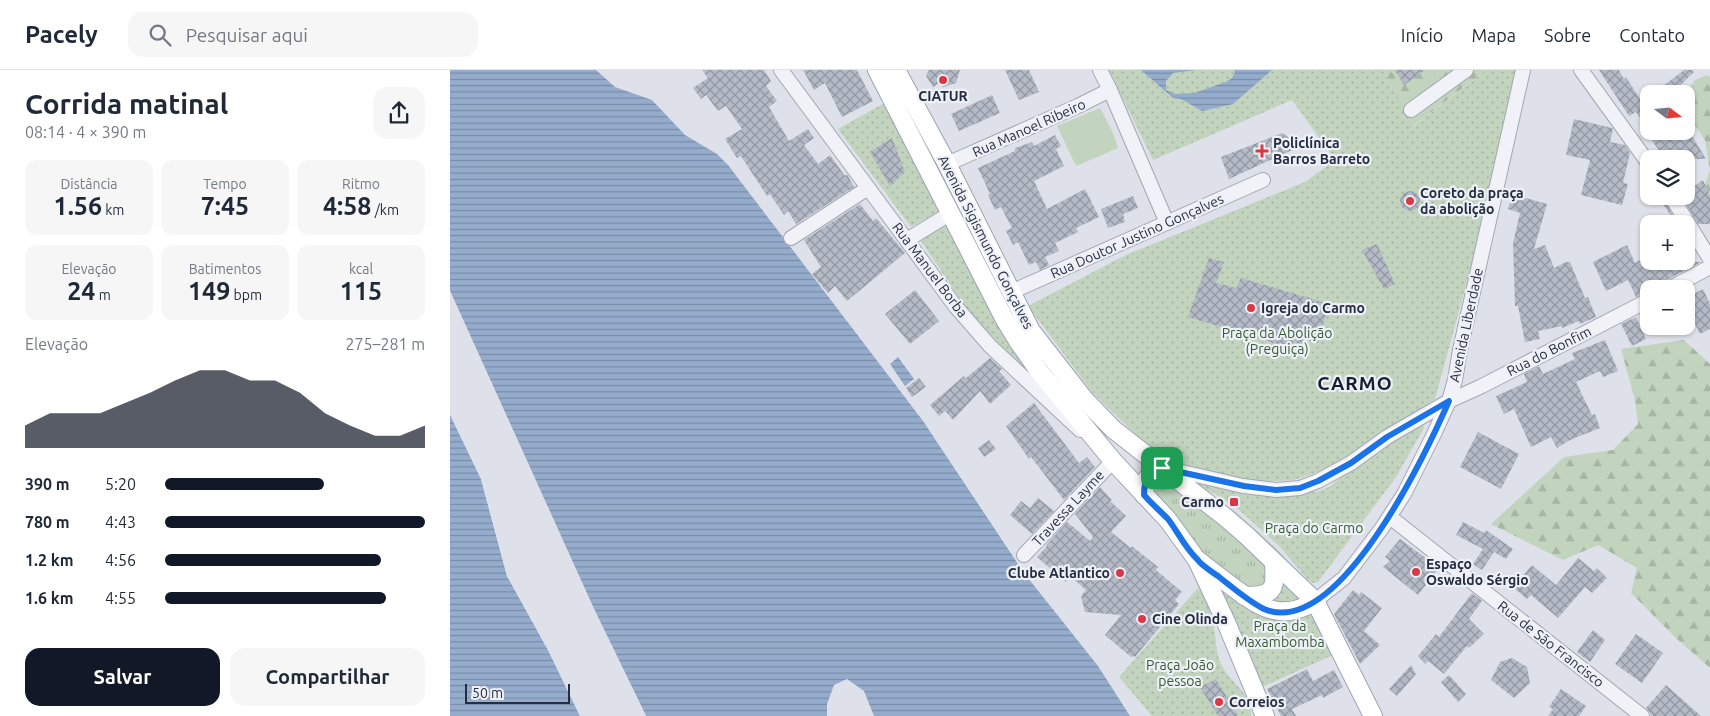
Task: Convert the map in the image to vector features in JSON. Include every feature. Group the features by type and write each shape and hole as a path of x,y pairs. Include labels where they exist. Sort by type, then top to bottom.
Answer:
{"main road":[{"name":"Avenida Sigismundo Gonçalves","path":"877,70 1018,342 1108,455 1168,520 1197,560"},
{"name":"Avenida Sigismundo Gonçalves","path":"896,70 948,164 1031,331 1084,399 1113,429 1225,517 1315,601"},
{"path":"1144,495 1144,487 1150,473 1162,468"},
{"path":"1197,560 1264,609 1275,611 1297,610 1305,608 1315,601 1373,716"},
{"path":"1197,560 1226,622 1264,716"},
{"path":"1244,596 1265,595 1270,592 1275,578 1274,563"}],"street":[{"name":"Rua Manuel Borba","path":"781,70 956,307 990,346 1108,455"},
{"path":"1100,70 1167,223"},
{"path":"1411,110 1466,70"},
{"name":"Avenida Liberdade","path":"1315,601 1344,578 1390,517 1404,494 1449,401 1523,70"},
{"path":"1581,70 1640,152"},
{"name":"Rua Manoel Ribeiro","path":"948,164 1110,90"},
{"name":"Rua Doutor Justino Gonçalves","path":"1010,292 1263,180"},
{"path":"791,238 868,188"},
{"path":"1677,205 1710,259"},
{"path":"907,240 950,213"},
{"path":"1685,280 1710,266"},
{"name":"Rua do Bonfim","path":"1449,401 1640,305"},
{"path":"1162,468 1244,486 1276,490 1300,488 1318,481 1351,463 1387,437 1449,401"},
{"name":"Travessa Layme","path":"1024,555 1108,455"},
{"name":"Rua de São Francisco","path":"1390,517 1642,716"}],"green space":[{"name":"Praça da Abolição (Preguiça)","path":"1109,70 1384,70 1413,127 1486,70 1517,70 1480,234 1435,399 1344,463 1294,480 1239,483 1161,459 1092,392 1028,306 1126,255 1305,182 1335,160 1292,100 1153,160"},
{"path":"1384,70 1486,70 1412,127"},
{"path":"1707,75 1710,77 1710,170 1705,140 1695,125 1695,85 1691,85 1695,80"},
{"path":"888,101 940,211 911,227 838,129"},
{"path":"1100,108 1113,133 1118,148 1076,166 1057,126"},
{"path":"1710,170 1710,193 1703,191"},
{"path":"949,219 1028,367 1027,371 1019,368 967,310 918,236"},
{"path":"1684,340 1710,364 1710,668 1677,639 1631,593 1637,568 1598,545 1563,560 1491,524 1564,457 1613,450 1638,424 1635,400 1621,349"},
{"name":"Praça do Carmo","path":"1423,424 1424,428 1396,477 1318,582 1313,583 1308,580 1280,547 1238,509 1212,492 1202,489 1185,475 1261,495 1291,495 1319,491 1329,487 1372,449"},
{"path":"1164,467 1237,513 1278,550 1295,569 1280,594 1250,598 1208,570 1141,479"},
{"name":"Praça da Maxambomba","path":"1295,569 1333,655 1260,688 1208,570 1250,597 1280,594"},
{"name":"Praça João pessoa","path":"1198,588 1210,611 1218,653 1223,668 1249,702 1251,716 1152,716 1119,677"}],"water":[{"path":"450,70 596,70 615,87 652,100 685,135 717,154 728,165 923,421 1024,573 1098,666 1130,716 874,716 864,691 847,679 834,685 827,704 827,716 646,716 594,609 450,291"},
{"path":"1141,70 1196,70 1173,73 1166,81 1166,90 1175,94 1194,93 1226,82 1232,78 1234,70 1272,70 1233,104 1202,111 1181,99 1173,98"},
{"path":"898,357 914,379 905,386 890,364"},
{"path":"450,415 481,479 507,576 548,650 580,716 450,716"}],"pier":[{"path":"450,291 594,609 646,716 643,716 592,610 450,297"},
{"path":"450,413 483,478 510,575 583,716 580,716 548,650 507,576 481,479"}],"building":[{"path":"702,70 764,70 771,81 766,86 777,101 769,107 789,141 808,129 814,138 804,145 818,164 830,155 845,176 847,174 854,187 796,224 788,211 784,215 770,194 767,196 741,156 737,158 725,139 742,129 726,106 718,111 706,95 701,99 693,88 708,78"},
{"path":"803,70 857,70 873,101 842,117 825,83 814,90"},
{"name":"CIATUR","path":"929,70 960,70 956,83 943,87 939,83 933,87 926,76"},
{"path":"1005,70 1029,70 1039,92 1019,100"},
{"path":"1395,70 1425,70 1404,85"},
{"path":"1599,70 1619,70 1624,79 1626,77 1640,99 1640,118 1636,112 1629,116"},
{"path":"1684,70 1692,70 1694,72 1680,85 1665,85"},
{"path":"992,95 1000,113 959,131 951,114"},
{"path":"1574,119 1612,128 1610,142 1625,145 1630,153 1623,183 1628,184 1622,205 1581,195 1590,160 1566,155"},
{"name":"Policlínica Barros Barreto","path":"1282,133 1301,146 1229,179 1221,157"},
{"path":"1055,135 1061,146 1056,149 1064,166 1034,181 1047,209 1085,189 1099,217 1076,228 1078,232 1055,243 1059,251 1045,257 1049,265 1040,270 1036,262 1029,265 1018,242 1013,245 1006,231 1012,228 1001,207 995,210 978,168 1015,151 1015,148 1032,142 1034,146"},
{"path":"892,138 905,172 890,186 870,152"},
{"path":"1652,140 1694,140 1706,159 1695,159 1695,150 1659,150"},
{"path":"1703,180 1710,196 1710,224 1698,224 1695,215 1693,215 1686,205 1695,205 1695,186"},
{"name":"Coreto da praça da abolição","path":"1410,191 1417,194 1420,201 1417,208 1410,211 1403,208 1400,201 1403,194"},
{"path":"1512,194 1547,204 1534,249 1545,245 1554,268 1570,262 1585,298 1588,297 1596,317 1580,324 1579,321 1562,328 1562,326 1538,331 1540,339 1525,342 1518,306 1515,306 1513,243 1520,213 1508,209"},
{"path":"1133,196 1138,208 1123,214 1125,222 1108,228 1101,209"},
{"path":"860,204 873,221 876,218 905,253 847,301 835,286 828,293 812,274 821,267 804,240"},
{"path":"1664,205 1667,205 1673,215 1670,215"},
{"path":"1377,244 1395,284 1384,289 1362,250"},
{"path":"1627,245 1635,263 1640,260 1640,270 1686,270 1667,280 1640,280 1640,295 1636,297 1628,280 1606,291 1593,262"},
{"name":"Igreja do Carmo","path":"1209,258 1224,262 1216,283 1236,288 1241,278 1329,304 1318,343 1303,339 1302,344 1293,342 1291,348 1188,317"},
{"path":"1703,289 1710,304 1710,329 1700,334 1695,324 1695,293"},
{"path":"915,290 939,321 910,344 885,314"},
{"path":"1636,317 1640,326 1640,335 1644,335 1646,339 1632,346 1621,324"},
{"path":"1605,340 1618,371 1603,377 1600,371 1576,382 1592,415 1595,414 1600,428 1570,440 1557,448 1551,437 1531,447 1514,409 1504,414 1496,396 1527,382 1524,374 1539,366 1543,374 1575,359 1572,353"},
{"path":"990,358 1002,369 999,371 1011,385 990,404 980,391 953,420 945,411 939,416 930,405 964,376 966,378"},
{"path":"919,378 926,387 912,397 906,388"},
{"path":"1034,403 1079,463 1087,457 1095,467 1064,500 1031,457 1029,459 1006,426"},
{"path":"1478,432 1519,454 1501,489 1460,467"},
{"path":"989,440 996,449 984,457 978,448"},
{"path":"1100,487 1112,500 1110,501 1126,516 1111,532 1158,567 1156,570 1182,592 1175,600 1179,604 1135,657 1131,657 1105,635 1121,615 1085,612 1081,596 1086,590 1070,576 1066,582 1037,557 1067,522 1090,541 1093,537 1075,514"},
{"path":"1038,498 1054,511 1032,534 1010,515 1021,501 1030,508"},
{"path":"1463,522 1484,533 1486,530 1513,549 1506,559 1494,552 1482,570 1473,564 1483,549 1456,535"},
{"name":"Espaço Oswaldo Sérgio","path":"1400,539 1439,568 1418,595 1383,567 1390,561 1385,557"},
{"path":"1578,558 1594,571 1597,568 1607,578 1592,593 1585,587 1558,618 1531,595 1527,599 1513,587 1532,565 1556,585"},
{"path":"1353,590 1359,595 1361,592 1382,608 1364,631 1380,645 1360,664 1334,614"},
{"path":"1472,593 1482,601 1469,619 1484,634 1469,648 1467,646 1444,674 1428,661 1425,664 1418,656 1436,634 1439,637"},
{"path":"1593,630 1605,640 1590,662 1577,652"},
{"path":"1636,634 1663,653 1642,683 1615,664"},
{"path":"1512,658 1527,667 1530,683 1514,698 1491,680 1500,662"},
{"path":"1411,665 1416,674 1397,696 1389,689"},
{"path":"1307,669 1313,681 1334,670 1343,687 1323,698 1322,695 1292,709 1296,716 1281,716 1267,689"},
{"path":"1449,675 1466,694 1458,702 1441,682"},
{"name":"Correios","path":"1216,679 1238,716 1218,716 1200,687"},
{"path":"1666,685 1701,716 1652,716 1646,708"},
{"path":"1561,689 1586,706 1579,716 1548,716 1553,709 1549,707"}],"place":[{"name":"CIATUR","path":"943,80"},
{"name":"Policlínica Barros Barreto","path":"1262,151"},
{"name":"Coreto da praça da abolição","path":"1410,201"},
{"name":"Igreja do Carmo","path":"1251,308"},
{"name":"Carmo","path":"1234,502"},
{"name":"Espaço Oswaldo Sérgio","path":"1416,572"},
{"name":"Clube Atlantico","path":"1120,573"},
{"name":"Cine Olinda","path":"1142,619"},
{"name":"Correios","path":"1219,702"}],"district":[{"name":"CARMO","path":"1355,383"}],"route":[{"path":"1449,401 1404,494 1382,528 1344,578 1305,608 1297,610 1285,612 1264,609 1197,560 1168,520 1144,495 1144,487 1150,473 1162,468 1244,486 1276,490 1300,488 1318,481 1351,463 1387,437 1449,401"}]}
